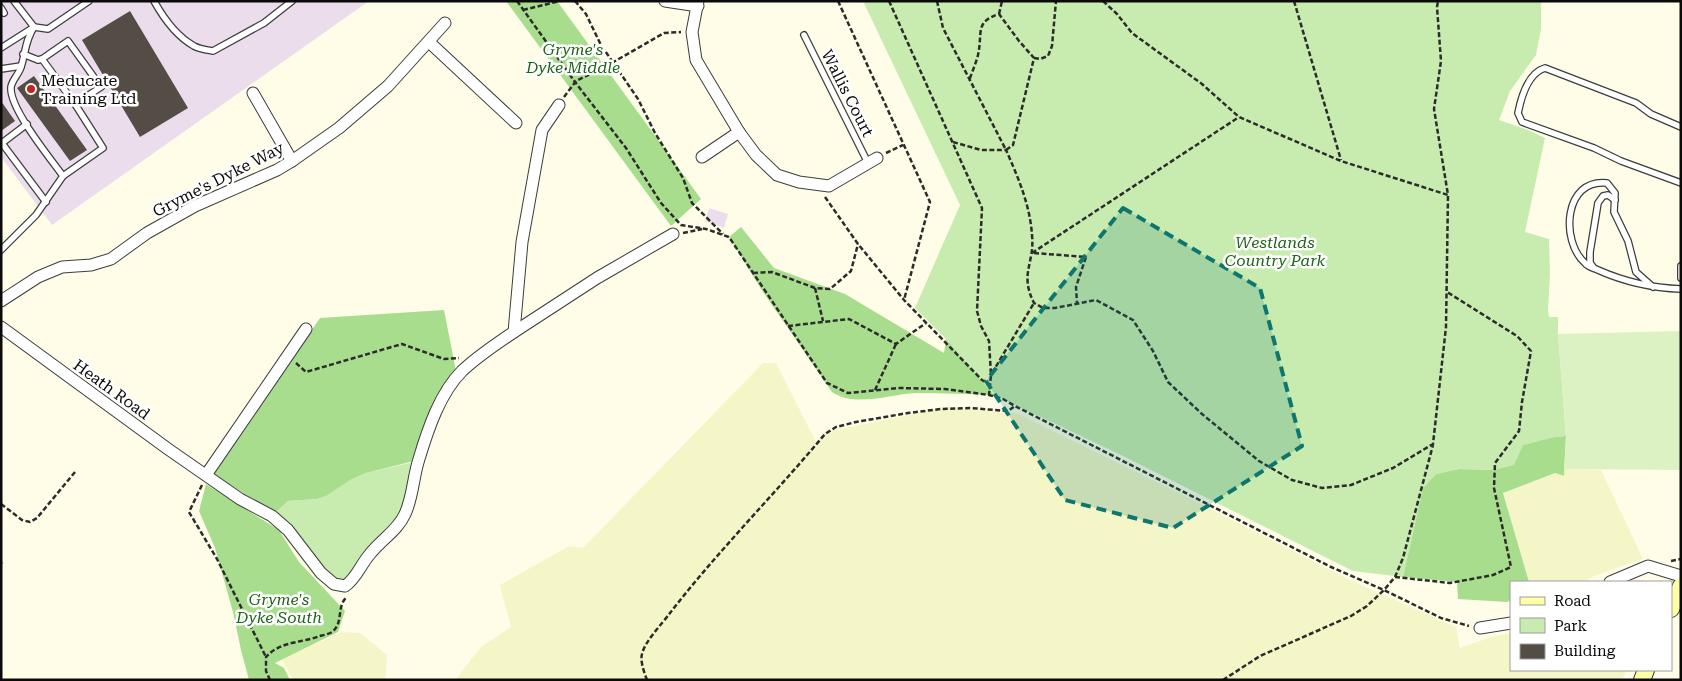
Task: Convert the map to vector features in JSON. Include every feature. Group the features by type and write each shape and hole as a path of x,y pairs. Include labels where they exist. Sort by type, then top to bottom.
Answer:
{"main road":[{"path":"1672,607 1681,586"}],"street":[{"path":"665,1 698,3 692,32 696,60 739,132 756,155 776,175 799,182 829,186 872,160"},
{"name":"Gryme's Dyke Way","path":"1,301 38,277 62,267 91,265 111,258 147,233 195,206 277,170 292,161 339,128 388,86 446,23"},
{"path":"429,42 516,123"},
{"path":"254,93 292,161"},
{"path":"514,332 522,242 542,130 559,105"},
{"path":"702,158 739,132"},
{"path":"352,582 371,553 405,516 411,499 418,461 437,411 449,389 461,373 480,356 514,332 597,278 673,234"},
{"name":"Heath Road","path":"1,327 82,388 240,499 272,516 288,530 321,573 334,584 345,586 352,582"},
{"path":"206,475 306,329"},
{"path":"1612,581 1648,566 1681,576"},
{"path":"1480,628 1510,623"}],"lane":[{"path":"14,1 34,27"},
{"path":"1,48 34,27 48,29 89,1"},
{"path":"154,1 162,15 179,35 195,47 213,52 264,23 292,1"},
{"path":"34,27 27,38 22,66 11,86 13,100 26,124 63,176"},
{"name":"Wallis Court","path":"804,36 872,160"},
{"path":"23,54 42,60 68,41 101,87 75,104"},
{"path":"1,250 36,215 63,176 103,148 75,104 42,60"},
{"path":"1,69 22,66"},
{"path":"1681,127 1651,114 1636,103 1545,68 1536,72 1530,79 1518,113 1522,122 1594,148 1681,183"},
{"path":"26,124 2,142 46,202"},
{"path":"1653,286 1636,272 1628,241 1614,212 1615,193 1607,183 1596,182 1583,188 1573,201 1570,223 1571,241 1577,254 1586,265 1627,282 1653,286 1681,289"},
{"path":"1594,268 1590,262 1590,252 1598,203 1603,196 1608,195 1615,200"},
{"path":"1681,266 1681,278"}],"path":[{"path":"517,1 574,82 626,148 661,203 681,226 706,229 726,236"},
{"path":"523,10 560,1"},
{"path":"575,1 586,14 601,45 638,99 683,178 692,203 729,237 827,383 848,393 898,388 944,389 989,395 1003,399 1331,567 1441,618 1480,628"},
{"path":"838,1 930,202 904,300"},
{"path":"889,1 982,208 977,311 981,326 989,341 991,375 989,395"},
{"path":"937,1 943,28 1020,181 1032,237 1032,252 1026,276 1028,292 1034,303 1043,308 1055,308 1096,300 1133,320 1153,351 1168,382 1202,414 1259,461 1292,480 1322,488 1351,485 1392,468 1433,444"},
{"path":"999,14 1002,1"},
{"path":"999,14 1034,58 1040,59 1048,56 1052,46 1056,1"},
{"path":"1103,1 1117,14 1132,33 1202,84 1239,117 1341,161 1448,195"},
{"path":"1294,1 1341,161"},
{"path":"1223,680 1260,656 1351,616 1367,606 1395,577 1402,558 1433,444 1446,327 1448,195 1434,109 1441,61 1438,1"},
{"path":"969,81 978,55 981,25 988,18 999,14"},
{"path":"559,105 574,82 664,33 692,32"},
{"path":"953,142 980,150 1006,150 1013,145 1034,58"},
{"path":"1032,252 1239,117"},
{"path":"872,160 903,145"},
{"path":"815,184 858,244 904,300 982,380 990,385"},
{"path":"673,234 706,229"},
{"path":"752,273 772,272 815,288 830,289 850,271 858,244"},
{"path":"1032,252 1086,257 1076,287 1077,303"},
{"path":"815,288 823,322"},
{"path":"1395,577 1450,583 1494,575 1511,567 1494,488 1495,463 1519,431 1531,351 1517,336 1447,292"},
{"path":"991,375 1034,303"},
{"path":"788,326 848,319 896,344"},
{"path":"875,390 896,344 926,323"},
{"path":"288,356 306,372 402,344 444,359 480,356"},
{"path":"647,680 642,655 647,645 680,601 723,550 825,434 836,427 908,413 970,408 1008,411 1015,406"},
{"path":"1,504 22,520 30,522 37,518 76,472"},
{"path":"206,475 190,512 217,559 266,657 266,671 270,680"},
{"path":"266,657 279,646 332,632 338,624 343,600 355,587 352,582"}],"highlighted area":[{"path":"1123,208 1260,288 1302,446 1173,528 1065,500 986,381"}],"shaded area":[{"path":"1,1 369,1 52,225 1,157"},
{"path":"709,208 728,214 724,228 705,221"}],"green space":[{"name":"Gryme's Dyke Middle","path":"506,1 557,1 701,199 671,226"},
{"name":"Westlands Country Park","path":"863,1 1541,1 1541,29 1536,55 1510,91 1499,120 1545,138 1525,232 1549,239 1548,310 1549,317 1558,317 1566,436 1523,445 1515,465 1493,470 1459,469 1436,474 1423,488 1403,577 1353,571 1117,453 994,395 946,339 915,308 960,205"},
{"path":"741,227 774,268 845,294 944,353 946,339 994,395 916,393 862,400 841,397 832,392 761,289 729,237"},
{"path":"444,310 456,371 414,461 366,473 352,479 326,496 317,499 288,501 275,513 212,473 320,318"},
{"path":"1681,331 1681,470 1564,469 1566,436 1558,334"},
{"path":"763,363 776,363 816,442 825,432 948,407 1018,414 1346,578 1456,627 1460,648 1494,636 1510,633 1510,671 1626,671 1622,680 455,680 482,646 511,627 500,585 569,546 583,548"},
{"path":"1566,436 1564,476 1555,473 1503,493 1529,581 1510,581 1510,600 1507,602 1458,599 1457,582 1403,577 1423,488 1436,474 1459,469 1493,470 1514,465 1523,445"},
{"path":"418,461 411,499 352,582 334,584 272,516 288,501 317,499 326,496 352,479 366,473"},
{"path":"1564,469 1601,470 1643,559 1594,576 1586,581 1529,581 1503,493 1555,473 1563,476"},
{"name":"Gryme's Dyke South","path":"206,484 279,530 299,562 345,611 338,632 275,663 284,668 290,680 249,680 215,548 199,511"},
{"path":"342,632 360,633 387,655 385,680 293,680 282,659"}],"building":[{"path":"130,11 188,108 140,137 82,40"},
{"path":"34,76 87,150 70,161 17,88"},
{"path":"1,101 15,121 1,131"}],"place":[{"name":"Meducate Training Ltd","path":"31,89"}]}
